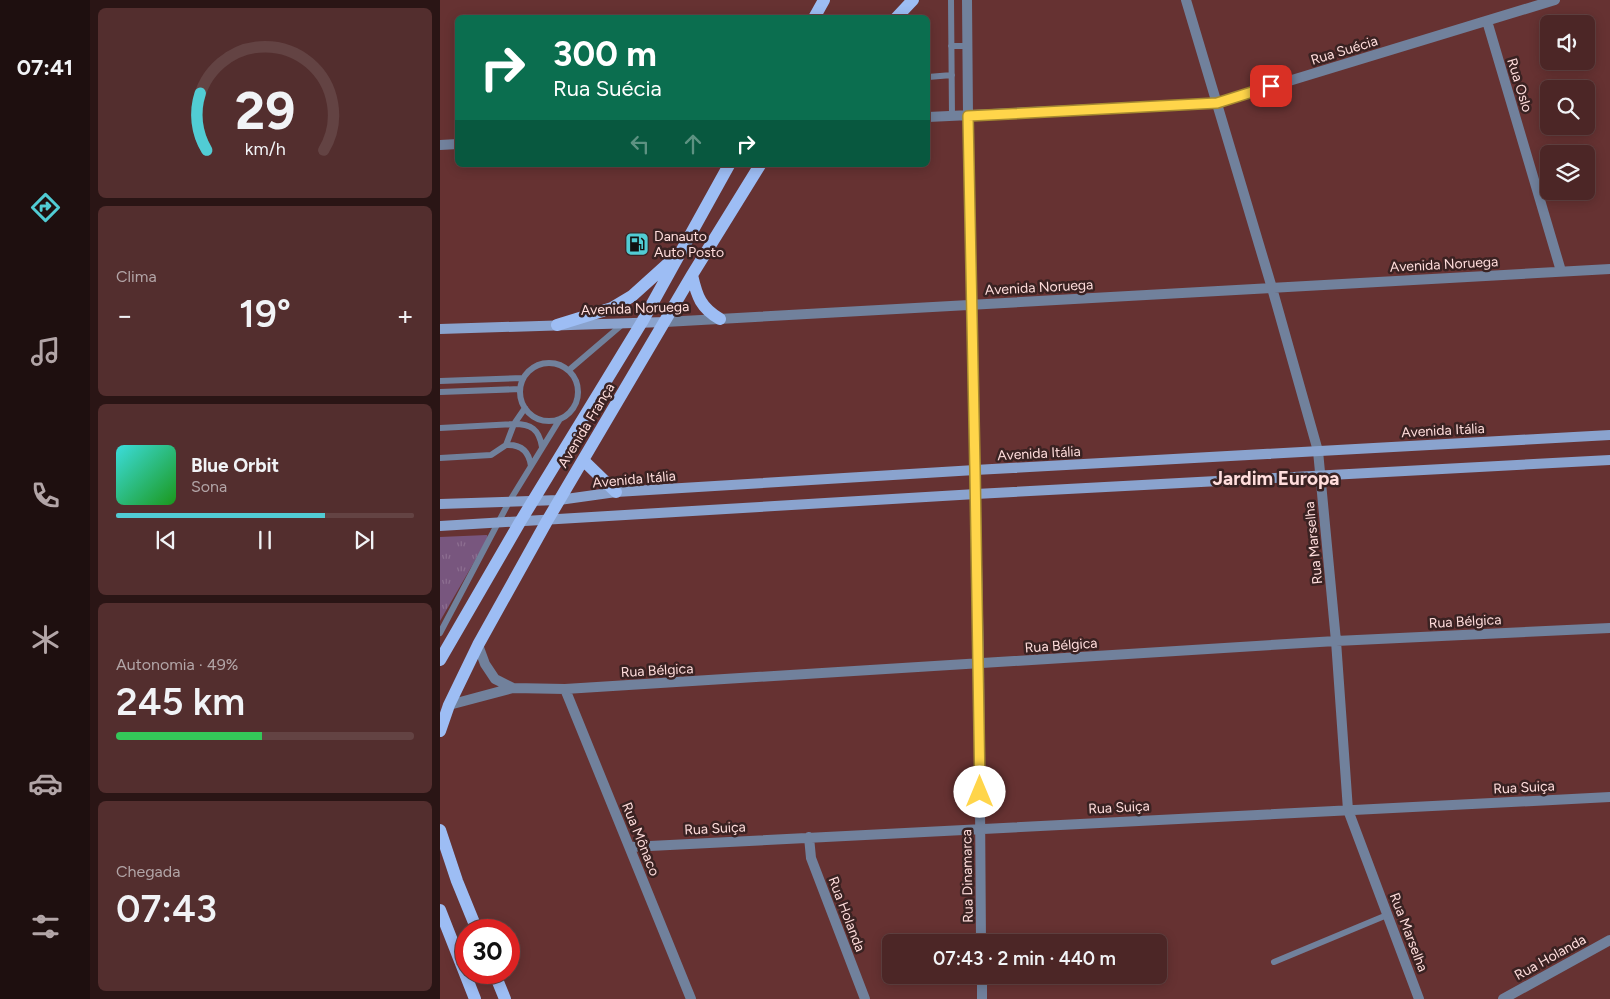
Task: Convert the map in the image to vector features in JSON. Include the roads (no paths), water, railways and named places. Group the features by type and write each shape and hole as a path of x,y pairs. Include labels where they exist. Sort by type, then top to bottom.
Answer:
{"main road":[{"path":"816,15 824,0"},
{"path":"899,15 913,0"},
{"path":"719,167 722,178"},
{"name":"Avenida França","path":"440,660 520,522 642,322 728,167"},
{"name":"Avenida França","path":"440,731 444,705 546,521 692,275 759,167"},
{"path":"557,325 612,308 632,296 681,252"},
{"path":"692,275 699,299 709,313 720,319"},
{"name":"Avenida Noruega","path":"440,329 665,322"},
{"name":"Avenida Itália","path":"440,504 559,500 616,492 1610,434"},
{"path":"583,460 616,492"},
{"path":"440,526 976,494 1610,460"},
{"path":"440,830 454,874 472,919"},
{"path":"440,910 475,999"},
{"path":"499,984 505,999"}],"street":[{"name":"Rua Dinamarca","path":"967,0 976,494 981,934"},
{"name":"Rua Marselha","path":"1186,0 1272,288 1318,451 1336,641 1348,810 1419,999"},
{"name":"Rua Suécia","path":"930,117 1217,103 1556,0"},
{"name":"Rua Oslo","path":"1487,21 1561,271"},
{"path":"440,145 455,144"},
{"name":"Avenida Noruega","path":"665,322 1610,268"},
{"name":"Rua Bélgica","path":"444,705 513,688 565,689 1336,641 1610,628"},
{"path":"478,644 485,664 495,679 513,688"},
{"name":"Rua Mônaco","path":"565,689 691,999"},
{"name":"Rua Suiça","path":"630,847 1610,797"},
{"name":"Rua Holanda","path":"809,837 811,858 865,999"},
{"name":"Rua Holanda","path":"1503,999 1610,940"},
{"path":"982,984 982,999"}],"lane":[{"path":"951,0 952,116"},
{"path":"951,46 968,46"},
{"path":"930,77 952,75"},
{"path":"569,370 625,322"},
{"path":"440,633 509,502 560,419 575,407 578,387 575,378 569,370 562,365 552,362 535,366 523,378 520,389 525,408 531,415 540,420 560,419"},
{"path":"440,381 523,378"},
{"path":"440,392 520,389"},
{"path":"506,445 514,424 525,408"},
{"path":"440,428 523,424 537,432 542,447"},
{"path":"440,458 491,455 506,445 513,445 524,449 530,457 531,466"},
{"path":"1274,962 1387,915"}],"place":[{"name":"Danauto Auto Posto","path":"637,244"}],"district":[{"name":"Jardim Europa","path":"1276,478"}]}
